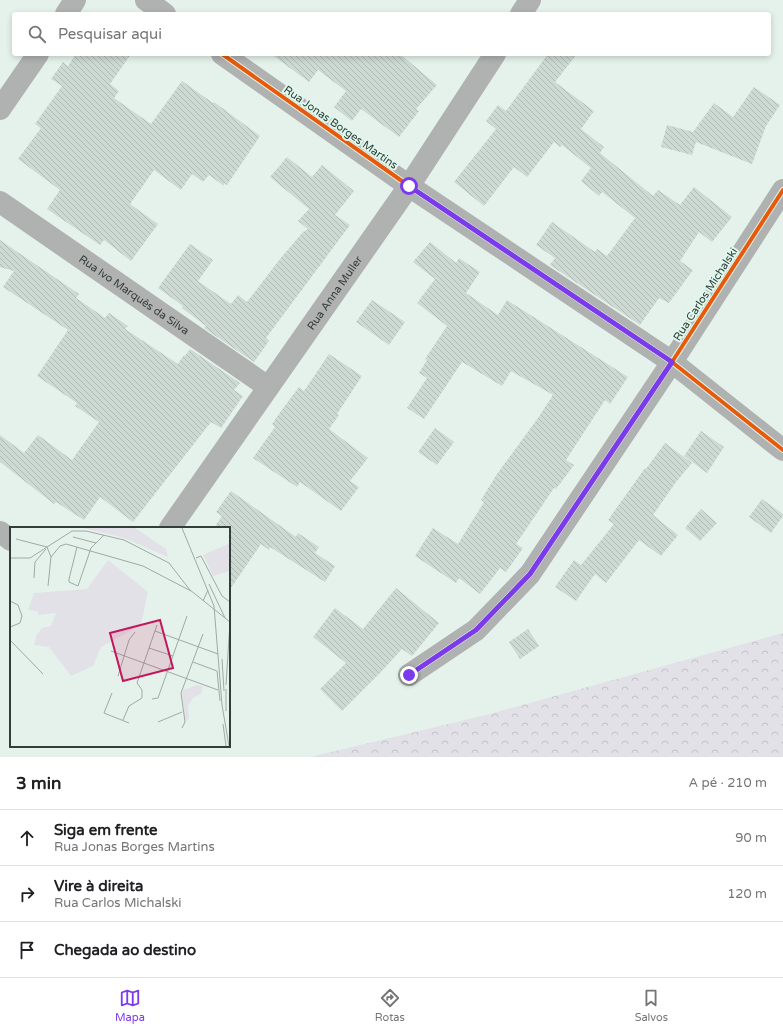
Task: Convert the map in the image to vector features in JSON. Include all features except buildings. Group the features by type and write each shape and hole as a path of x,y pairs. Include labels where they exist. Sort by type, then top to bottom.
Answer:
{"street":[{"path":"67,12 76,0"},
{"path":"146,0 163,12"},
{"path":"522,12 530,0"},
{"path":"0,109 37,56"},
{"name":"Rua Jonas Borges Martins","path":"225,56 409,186 672,362 783,450"},
{"name":"Rua Anna Muller","path":"171,527 409,186 494,56"},
{"name":"Rua Carlos Michalski","path":"409,675 476,630 530,574 672,362 783,190"},
{"name":"Rua Ivo Marquês da Silva","path":"0,202 268,388"},
{"path":"0,532 10,539"}],"green space":[{"path":"783,633 783,757 310,757 486,715"}],"cycle path":[{"path":"225,56 409,186 672,362 783,450"},
{"path":"409,675 476,630 530,574 672,362 783,190"}],"route":[{"path":"409,186 672,362 530,574 476,630 409,675"}]}
